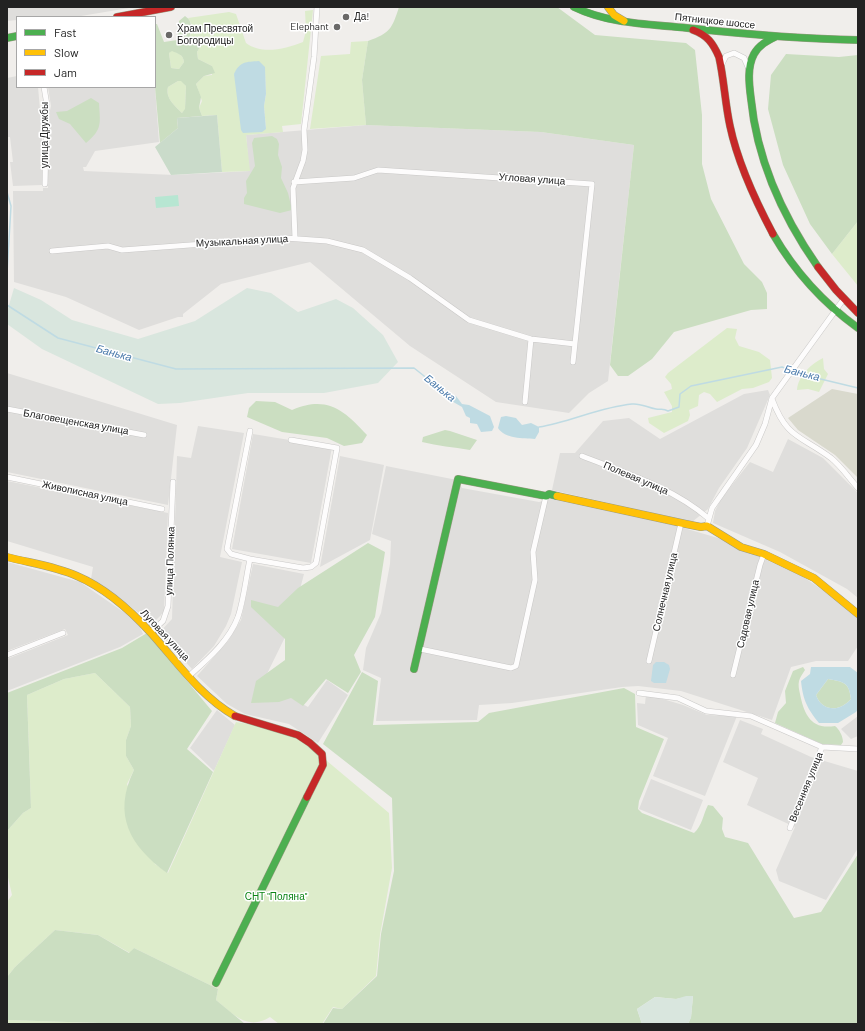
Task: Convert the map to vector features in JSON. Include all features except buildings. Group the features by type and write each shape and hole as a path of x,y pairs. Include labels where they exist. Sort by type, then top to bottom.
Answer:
{"street":[{"path":"122,16 171,7"},
{"path":"295,238 293,188 294,182 304,161 304,130 314,57 317,7"},
{"name":"Пятницкое шоссе","path":"574,7 599,18 627,22 775,37 858,40"},
{"path":"608,7 617,18 627,22"},
{"path":"689,28 709,38 715,48 720,66 730,125 745,176 762,212 796,269 814,291 835,311 858,328"},
{"path":"748,68 759,47 775,37"},
{"path":"720,66 726,56 737,54 746,60 748,68 751,111 758,143 767,173 786,216 815,262 846,302 858,312"},
{"name":"улица Дружбы","path":"44,88 46,105 45,184"},
{"name":"Угловая улица","path":"294,182 354,178 378,170 592,184 573,362"},
{"name":"Музыкальная улица","path":"52,250 108,246 122,250 295,238 327,241 363,250 410,278 469,320 531,339 575,344"},
{"path":"707,526 708,518 726,487 756,445 765,424 772,398 835,311 846,302"},
{"path":"525,402 531,339"},
{"path":"772,398 779,416 789,431 832,460 858,488"},
{"name":"Благовещенская улица","path":"7,409 144,434"},
{"path":"250,431 227,549 230,554 303,568 311,567 316,563 337,448 292,440"},
{"name":"Полевая улица","path":"582,456 668,490 694,506 708,518"},
{"name":"Живописная улица","path":"7,477 162,510"},
{"path":"414,669 420,649 458,479 546,496 549,494 681,523 701,527 707,526 741,547 764,554 814,578 858,614"},
{"name":"улица Полянка","path":"151,632 164,621 168,606 173,482"},
{"path":"420,649 511,668 516,666 535,580 533,552 546,496"},
{"name":"Солнечная улица","path":"649,661 681,523"},
{"name":"Садовая улица","path":"733,675 764,554"},
{"name":"Луговая улица","path":"7,557 61,571 84,580 127,610 151,632 189,676 216,703 234,716 289,730 305,738 322,754 324,760 216,983"},
{"path":"189,676 222,644 231,631 238,616 250,559"},
{"path":"7,655 63,633"},
{"path":"639,693 678,698 706,711 751,716 822,747 858,749"},
{"name":"Весенняя улица","path":"790,828 822,747"}],"shaded area":[{"path":"7,7 135,7 81,16 16,16 16,20 7,21"},
{"path":"16,76 16,88 38,88 42,132 42,185 13,186 10,162 13,162 10,137 7,137 7,78"},
{"path":"48,88 155,88 159,142 95,151 86,167 83,167 84,171 174,175 249,171 246,135 366,125 541,132 634,145 608,381 589,393 569,413 496,402 410,346 310,262 221,284 183,314 183,317 178,317 139,330 66,297 14,282 13,191 43,191 43,188 48,188 49,115 51,106"},
{"path":"14,288 41,300 72,320 138,339 195,321 247,288 271,293 298,312 336,299 353,308 383,335 398,362 378,383 324,393 248,393 180,403 158,404 42,349 7,324 7,312"},
{"path":"7,373 177,425 168,505 7,472"},
{"path":"832,389 858,394 858,478 835,455 798,430 788,418"},
{"path":"768,390 770,395 747,448 719,488 708,509 692,522 552,490 560,453 575,453 603,421 629,418 660,439 744,394"},
{"path":"198,426 244,433 220,557 242,562 231,614 226,626 214,646 192,669 159,633 172,619 177,456 191,458"},
{"path":"253,434 332,447 311,563 232,549"},
{"path":"788,439 823,458 858,493 858,598 847,589 780,552 713,523 715,511 721,499 750,462 773,472"},
{"path":"340,456 384,465 370,540 320,567"},
{"path":"386,466 457,480 462,488 539,502 551,499 677,526 718,538 802,576 844,605 858,616 858,646 848,661 816,661 791,667 772,720 681,691 638,686 512,703 479,705 477,720 376,721 381,678 363,670 366,648 381,613 390,564 391,541 372,534"},
{"path":"7,481 168,513 164,611 161,615 152,624 119,597 91,579 93,567 7,541"},
{"path":"7,562 80,582 125,613 140,627 143,634 120,647 7,691 7,659 68,635 65,629 7,651"},
{"path":"253,564 304,574 290,627 263,682 308,707 327,680 348,695 318,743 289,724 245,714 227,704 197,676 228,641 241,620"},
{"path":"646,694 683,705 707,715 737,716 705,796 653,776 668,738 638,725 637,703 645,704"},
{"path":"217,710 235,725 214,771 190,748"},
{"path":"858,716 858,736 851,739 841,729"},
{"path":"740,720 763,729 761,734 811,757 858,771 858,848 826,900 779,881 776,870 795,827 747,805 758,778 723,762"},
{"path":"651,779 703,800 691,830 639,809"},
{"path":"686,996 693,996 691,1018 688,1024 642,1024 637,1009 655,997 676,999"}],"green space":[{"path":"399,7 557,7 595,35 686,43 695,50 702,115 702,164 711,199 744,264 762,282 767,293 767,309 751,310 674,332 652,359 628,376 618,376 610,365 634,145 541,132 366,125 362,80 368,41 386,33 392,25"},
{"path":"313,10 301,124 282,126 283,132 246,135 250,171 222,172 217,115 202,116 199,108 202,101 196,84 204,76 212,75 212,66 198,59 197,52 203,42 201,39 193,39 190,37 192,25 188,18 229,12 236,14 246,43 259,49 274,50 303,42 306,31 305,11","holes":["265,71 266,94 264,106 266,129 234,74"]},
{"path":"185,16 191,23 190,37 193,39 201,39 203,42 197,52 198,59 212,66 215,73 204,76 196,84 201,97 199,108 202,116 177,118 178,128 160,143 155,88 156,24 164,42 177,40 179,21","holes":["172,51 183,57 184,62 179,69 171,68 169,53","178,81 181,81 186,86 185,109 182,113 171,102 167,91 168,87"]},
{"path":"368,41 362,80 366,125 310,129 321,56 350,54 351,42"},
{"path":"172,50 183,57 184,62 179,69 171,68 169,53"},
{"path":"786,54 839,57 858,55 858,221 832,254 810,224 783,165 768,109 771,75"},
{"path":"178,81 182,81 186,86 185,110 182,113 171,102 167,91 168,87"},
{"path":"91,98 99,103 100,121 95,134 86,143 70,124 59,119 56,112 67,111"},
{"path":"217,115 222,172 171,175 155,147 178,128 177,118"},
{"path":"272,136 277,139 279,144 278,155 282,167 281,178 288,193 292,210 280,213 244,204 244,198 247,193 246,181 255,166 252,143 254,138"},
{"path":"178,195 179,206 156,208 155,197"},
{"path":"858,221 858,286 832,254"},
{"path":"727,328 737,329 735,338 739,346 759,352 770,360 772,378 769,382 753,388 742,389 717,402 710,394 704,392 699,395 698,406 689,410 690,415 688,421 664,433 649,423 648,418 672,412 672,406 664,392 672,389 671,384 665,377 668,373"},
{"path":"823,358 824,369 828,374 819,392 808,389 797,390 800,380 806,371"},
{"path":"256,401 275,402 292,410 315,404 325,405 342,412 359,426 367,435 362,443 344,446 327,438 282,432 247,417 249,408"},
{"path":"445,430 477,440 470,450 422,442 423,437"},
{"path":"368,543 385,552 375,617 354,655 361,672 348,693 326,679 303,706 291,698 279,702 251,703 256,681 285,660 285,639 251,607 251,600 278,607 298,588"},
{"path":"147,633 212,711 187,749 213,772 167,873 143,852 134,840 128,828 125,815 125,801 128,786 134,770 126,756 126,740 131,726 130,707 95,673 64,679 27,695 31,808 23,813 7,831 7,693 122,648"},
{"path":"803,667 805,670 799,680 799,691 804,708 814,723 820,726 836,727 842,737 843,742 841,745 822,744 775,723 778,712 786,703 785,691 793,671"},
{"path":"362,672 378,681 373,725 478,722 489,713 624,688 635,694 636,727 664,739 639,801 638,809 642,813 694,833 701,824 708,805 713,806 723,818 722,829 725,837 748,843 794,918 821,912 858,854 858,1024 688,1024 691,1017 693,996 676,999 655,997 637,1009 642,1024 323,1024 333,1008 342,1009 377,976 381,934 394,871 392,798 323,744"},
{"name":"СНТ \"Поляна\"","path":"95,673 130,707 131,726 126,740 126,756 134,770 127,784 155,864 168,873 236,722 282,730 302,740 389,813 392,868 380,935 376,976 342,1009 333,1007 322,1024 279,1024 270,1017 262,1021 248,1022 235,1016 216,1000 218,989 134,948 130,953 98,935 55,930 15,967 7,977 7,902 12,895 7,873 7,831 23,813 31,808 27,695 64,679"},
{"path":"828,679 842,682 847,686 851,699 847,703 837,708 822,705 816,695"},
{"path":"55,930 98,935 129,953 134,948 214,987 218,989 216,1000 245,1024 129,1024 7,1020 7,977 15,967"},
{"path":"7,1020 129,1024 7,1024"}],"water":[{"path":"259,61 265,67 266,94 264,106 266,129 262,132 243,133 241,130 234,74 241,64"},
{"path":"446,393 456,396 462,404 469,405 490,416 494,427 492,431 481,432 477,424 470,423 470,418 466,416 462,407 448,399"},
{"path":"506,416 516,418 522,425 531,423 539,427 539,432 535,439 510,436 501,432 498,428 501,417"},
{"path":"656,662 664,662 669,665 670,669 666,683 654,683 651,681 653,665"},
{"path":"811,667 850,667 858,673 858,709 856,712 838,723 819,723 811,713 804,699 801,681 810,674","holes":["828,679 842,682 847,686 851,699 847,703 837,708 822,705 816,695"]}],"waterway":[{"name":"Банька","path":"7,192 11,206 7,273"},
{"name":"Банька","path":"7,305 58,338 176,369 414,368 448,395"},
{"name":"Банька","path":"539,427 562,422 608,408 632,404 668,411 679,407 680,394 691,386 782,367 804,375 858,388"}],"traffic: fast":[{"path":"574,7 601,17 644,24 772,36 858,40"},
{"path":"7,38 16,36"},
{"path":"775,37 758,48 750,64 749,82 754,122 766,166 783,208 805,248 818,267"},
{"path":"773,234 790,261 810,286 833,308 858,328"},
{"path":"414,669 458,479 546,496 549,494 557,496"},
{"path":"216,983 307,797"}],"traffic: slow":[{"path":"608,7 614,15 624,21"},
{"path":"557,496 686,524 701,527 707,526 741,547 764,554 814,578 858,614"},
{"path":"7,557 51,567 69,573 98,587 126,608 151,633 200,689 222,708 235,716"}],"traffic: jam":[{"path":"122,16 171,7"},
{"path":"693,30 702,34 709,40 719,57 733,140 742,168 773,234"},
{"path":"818,267 836,290 858,313"},
{"path":"235,716 298,735 322,754 323,765 307,797"}],"place":[{"name":"Да!","path":"346,17"},
{"name":"Elephant","path":"337,27"},
{"name":"Храм Пресвятой Богородицы","path":"169,35"}]}
